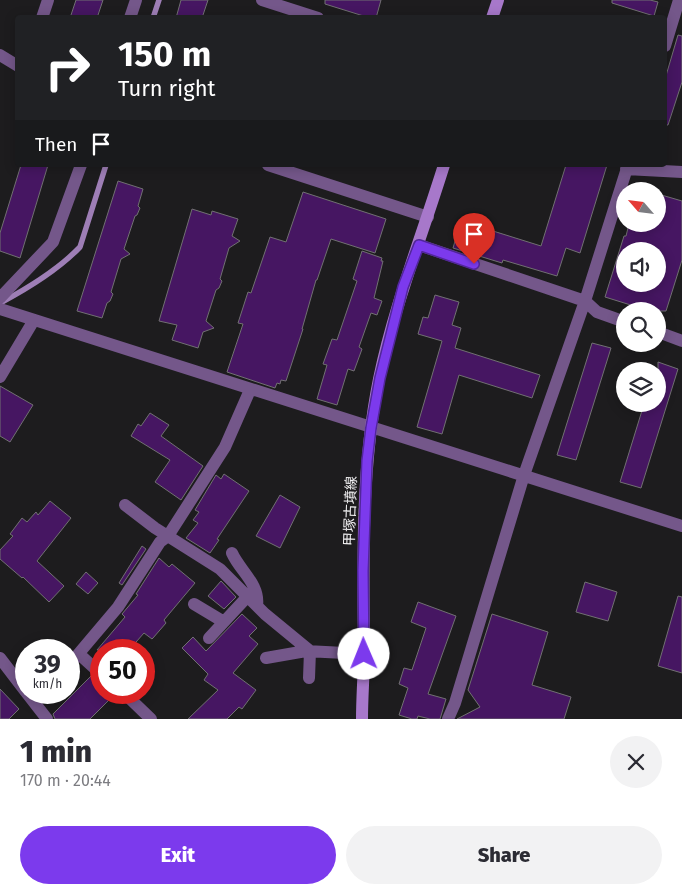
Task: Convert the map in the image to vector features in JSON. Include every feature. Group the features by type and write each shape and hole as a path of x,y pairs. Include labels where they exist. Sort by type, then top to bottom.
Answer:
{"main road":[{"path":"493,15 498,0"},
{"name":"甲塚古墳線","path":"362,719 364,551 367,461 371,428 380,378 403,287 419,245 443,167"}],"street":[{"path":"43,15 48,0"},
{"path":"131,15 136,0"},
{"path":"262,0 309,15"},
{"path":"667,41 678,15 679,0"},
{"path":"0,56 15,64"},
{"path":"0,298 53,242 80,167"},
{"path":"274,167 428,217"},
{"path":"448,719 524,475 585,301 627,167 682,172"},
{"path":"419,245 585,301 597,312 616,319"},
{"path":"0,309 682,526"},
{"path":"0,377 34,320"},
{"path":"666,335 682,341"},
{"path":"80,653 118,607 160,542 168,536 225,447 250,390"},
{"path":"125,505 168,536 220,569 292,638 310,651"},
{"path":"232,553 250,579 258,596 257,606"},
{"path":"209,638 248,596"},
{"path":"194,604 224,622"},
{"path":"266,658 310,651 364,654"},
{"path":"310,651 310,678"},
{"path":"80,655 90,664"},
{"path":"2,665 15,678"},
{"path":"38,704 47,719"},
{"path":"135,704 151,719"}],"building":[{"path":"76,0 103,0 98,15 71,15"},
{"path":"181,0 208,0 203,15 177,15"},
{"path":"325,0 381,0 377,15 360,15 325,4"},
{"path":"612,0 650,0 658,2 654,15 612,3"},
{"path":"678,35 682,36 682,82 668,125 667,125 667,72"},
{"path":"20,167 47,167 20,258 0,251 0,233"},
{"path":"565,167 606,167 580,253 566,248 557,276 503,260 502,263 453,248 461,221 541,246"},
{"path":"118,181 143,189 138,206 140,208 135,216 124,249 130,254 121,259 111,292 113,294 107,303 102,318 77,311"},
{"path":"303,192 386,219 375,253 331,239 316,280 286,381 281,380 280,384 277,383 275,388 227,372 243,324 238,323 248,292 251,293 270,237 286,242"},
{"path":"666,196 682,201 682,260 666,311 666,302 621,302 605,297 616,262 616,292 666,292 666,242 622,242 624,236 626,236 627,232 666,232"},
{"path":"192,209 211,215 212,211 238,219 232,236 240,241 229,248 220,279 222,281 216,290 206,321 214,328 203,332 198,348 172,340 177,325 159,321"},
{"path":"362,251 382,258 381,261 383,261 374,298 382,301 377,315 371,313 359,347 362,349 354,371 348,369 337,405 317,399 327,365 323,364 332,339 337,340 357,281 353,279"},
{"path":"435,295 459,302 452,325 461,328 455,348 540,375 532,398 459,375 442,434 417,427 442,341 418,334 423,317 428,318"},
{"path":"592,343 611,348 576,460 557,455"},
{"path":"666,365 678,369 666,408"},
{"path":"0,386 33,405 10,442 0,436"},
{"path":"642,412 665,412 641,488 620,482"},
{"path":"150,413 169,425 161,436 203,466 181,500 155,482 170,460 131,436 138,424 141,426"},
{"path":"224,474 249,491 217,539 219,540 210,553 186,538 198,523 193,520 199,512 195,510 216,475 221,479"},
{"path":"280,495 300,507 280,548 256,536"},
{"path":"50,501 71,518 37,561 64,586 49,602 23,577 0,559 0,550 13,536 10,534 22,518 27,522 36,512 38,515"},
{"path":"142,546 146,549 122,585 119,583"},
{"path":"159,558 169,567 172,564 195,583 164,620 166,623 152,639 144,633 139,639 106,639 125,617 122,614 138,595 136,594"},
{"path":"86,572 98,583 88,594 76,584"},
{"path":"221,581 236,597 224,609 208,596"},
{"path":"585,582 617,592 608,621 576,612"},
{"path":"678,596 682,597 682,673 658,666"},
{"path":"418,602 456,616 428,694 446,699 440,719 418,716 417,719 412,719 399,715 408,688 399,684 404,668 412,670 426,628 411,622"},
{"path":"242,614 257,628 249,636 258,644 233,673 256,690 242,709 239,707 227,719 188,719 218,690 204,680 208,674 182,648 193,637 206,651"},
{"path":"492,614 548,632 532,685 571,697 564,719 457,719 480,707 468,690"},
{"path":"90,677 90,704 105,704 90,719 55,719 53,714 63,704 80,704 80,687"},
{"path":"0,689 19,709 9,719 0,719"}],"waterway":[{"path":"154,15 159,0"},
{"path":"2,302 43,278 80,247 105,167"}],"route":[{"path":"364,654 363,571 367,461 380,378 403,287 419,245 474,264"}]}
